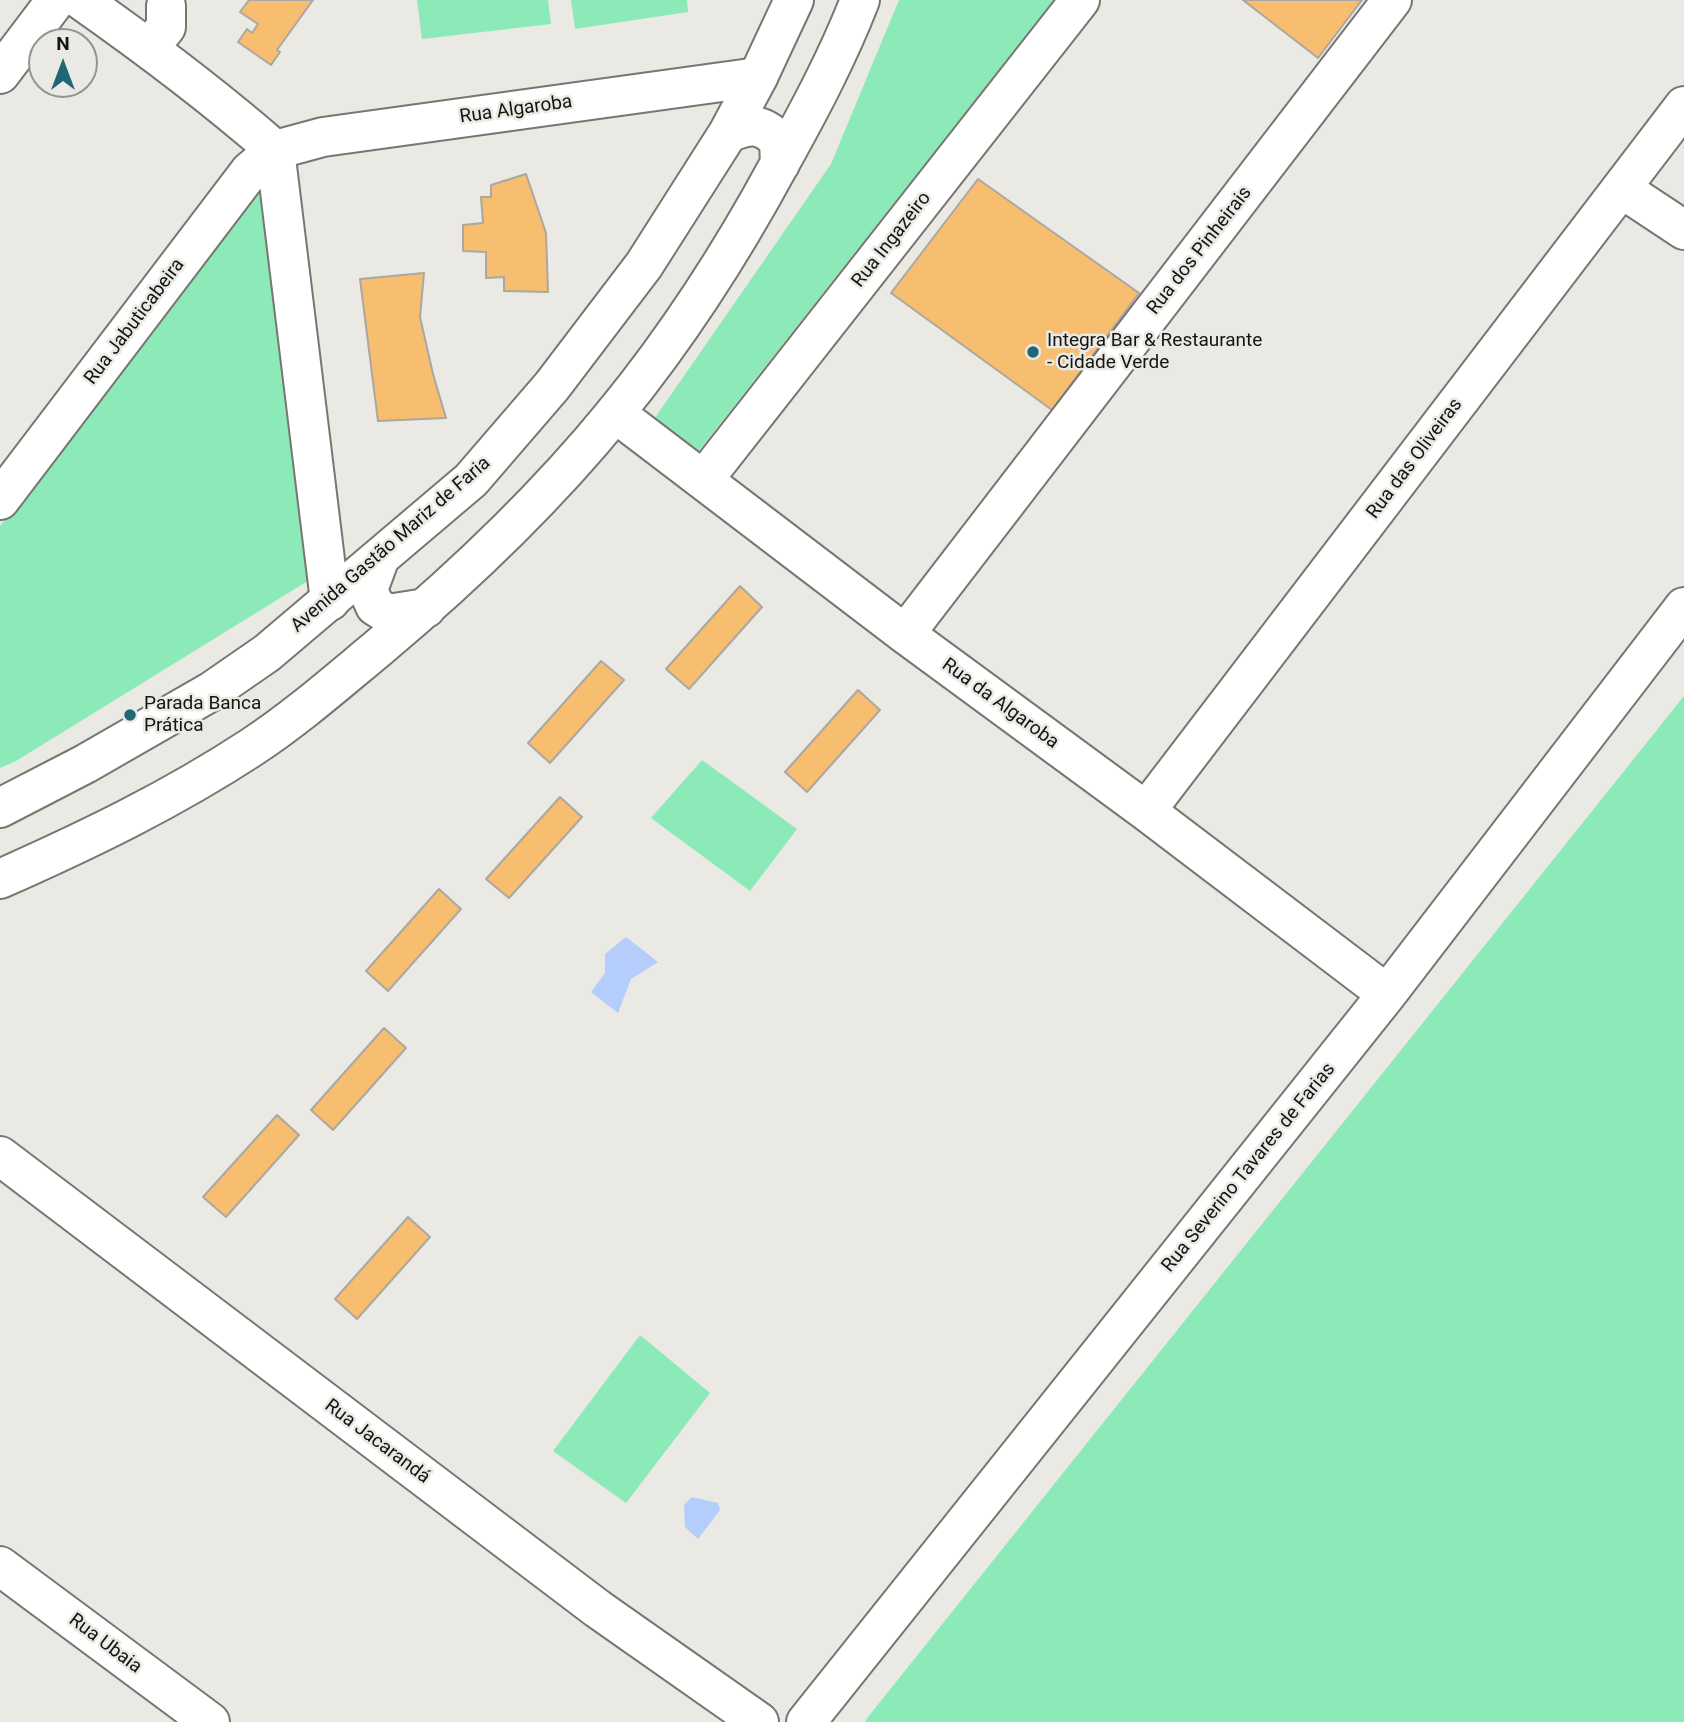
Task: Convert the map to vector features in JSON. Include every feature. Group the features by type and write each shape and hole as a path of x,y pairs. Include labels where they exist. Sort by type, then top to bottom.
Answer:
{"street":[{"path":"0,74 56,0"},
{"name":"Avenida Gastão Mariz de Faria","path":"0,808 85,764 212,691 267,653 471,480 552,386 644,265 727,132 758,77 794,0"},
{"path":"0,880 162,803 255,745 321,695 426,608 548,490 615,413 712,279 758,206 810,110 860,0"},
{"name":"Rua Ingazeiro","path":"704,479 1080,0"},
{"name":"Rua dos Pinheirais","path":"905,634 1392,0"},
{"path":"92,3 275,150 330,601"},
{"path":"149,48 166,27 166,6"},
{"name":"Rua Algaroba","path":"275,150 323,137 758,77"},
{"name":"Rua das Oliveiras","path":"1146,811 1684,106"},
{"path":"727,132 749,125 771,132 779,141 780,164"},
{"name":"Rua Jabuticabeira","path":"0,500 250,171 275,150"},
{"path":"1622,188 1684,230"},
{"name":"Rua da Algaroba","path":"615,413 905,634 1146,811 1387,994"},
{"path":"379,560 368,590 375,606 388,614 426,608"},
{"name":"Rua Severino Tavares de Farias","path":"806,1722 1387,994 1684,607"},
{"name":"Rua Jacarandá","path":"0,1156 598,1609 759,1722"},
{"name":"Rua Ubaia","path":"0,1566 210,1722"}],"green space":[{"path":"417,0 548,0 551,24 422,39"},
{"path":"571,0 687,0 688,12 575,29"},
{"path":"899,0 1054,0 697,453 652,422 831,164"},
{"path":"258,185 311,579 16,761 0,768 0,526"},
{"path":"1684,696 1684,1722 865,1722 868,1717"},
{"path":"702,760 797,829 750,891 651,818"},
{"path":"640,1335 710,1393 626,1503 553,1451"}],"water":[{"path":"626,937 658,962 631,979 618,1013 591,992 605,973 605,954"},
{"path":"692,1497 718,1503 720,1510 698,1539 685,1527 684,1505"}],"building":[{"path":"249,0 313,0 277,50 280,52 271,65 238,42 247,29 252,33 258,24 240,12"},
{"path":"1243,0 1362,0 1318,58"},
{"path":"526,174 546,233 548,292 504,291 504,277 486,278 486,252 463,251 463,225 483,223 481,197 491,197 491,185"},
{"name":"Integra Bar & Restaurante - Cidade Verde","path":"978,179 1139,293 1052,410 891,293"},
{"path":"424,273 420,317 446,418 378,421 360,279"},
{"path":"740,586 762,607 689,689 666,669"},
{"path":"601,661 624,680 550,763 528,743"},
{"path":"858,690 880,710 807,792 785,772"},
{"path":"560,797 582,817 509,898 486,879"},
{"path":"439,889 461,909 388,991 366,971"},
{"path":"384,1028 406,1048 333,1130 311,1110"},
{"path":"277,1115 299,1135 226,1217 203,1197"},
{"path":"408,1217 430,1237 357,1319 335,1299"}],"place":[{"name":"Integra Bar & Restaurante - Cidade Verde","path":"1033,352"},
{"name":"Parada Banca Prática","path":"130,715"}]}
